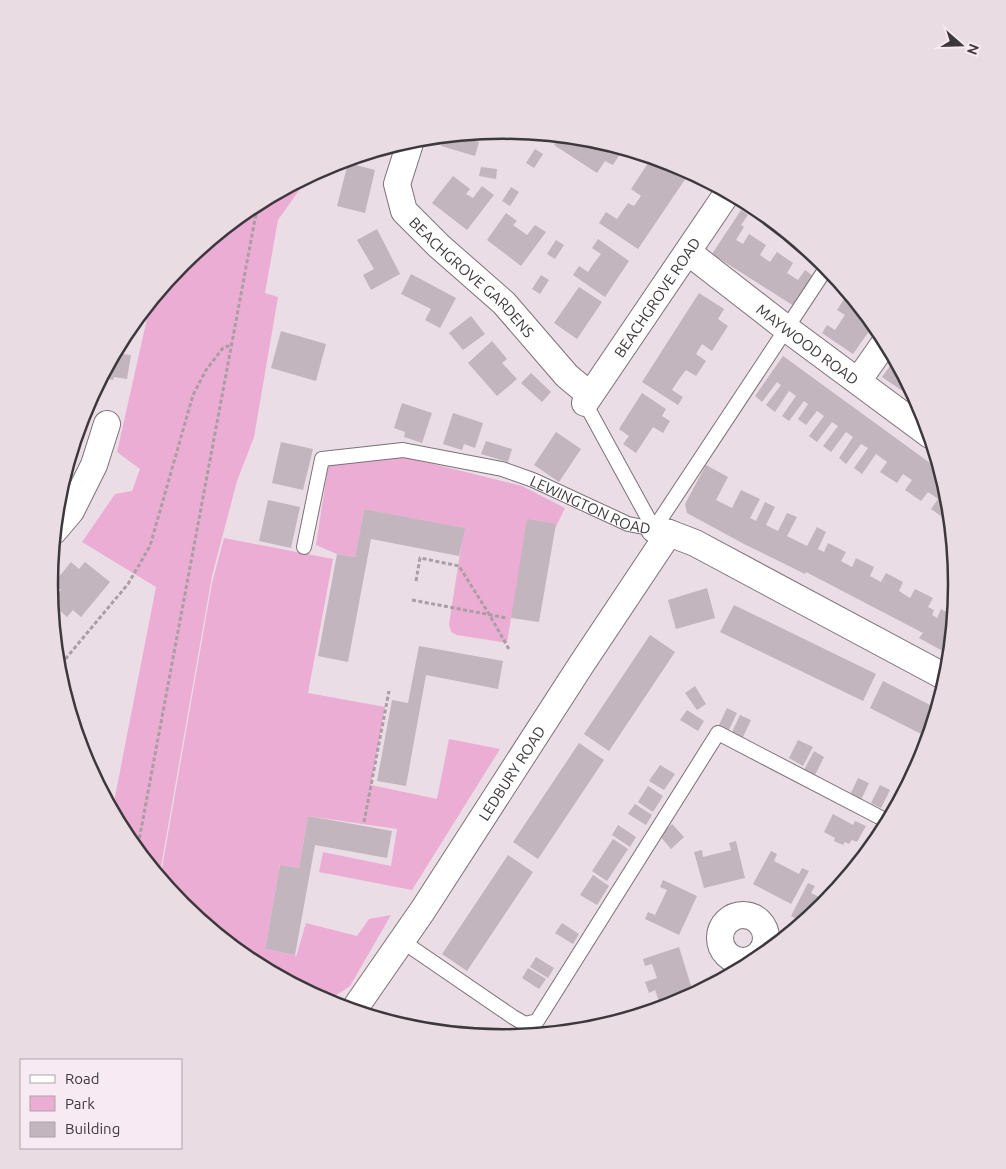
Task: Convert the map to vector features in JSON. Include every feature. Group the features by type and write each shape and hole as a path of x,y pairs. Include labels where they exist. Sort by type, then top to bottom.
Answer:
{"street":[{"name":"BEACHGROVE GARDENS","path":"408,150 397,184 404,211 504,303 588,399"},
{"name":"BEACHGROVE ROAD","path":"588,399 724,198"},
{"name":"MAYWOOD ROAD","path":"688,252 786,329 920,428"},
{"path":"858,381 881,349"},
{"path":"62,521 71,510 94,465 107,424"},
{"name":"LEWINGTON ROAD","path":"662,531 694,543 939,674"},
{"name":"LEDBURY ROAD","path":"357,1005 402,941 581,665 662,531"}],"lane":[{"path":"588,399 662,531 786,329 822,274"},
{"name":"LEWINGTON ROAD","path":"304,547 322,459 403,450 502,469 533,480 628,524 662,531"},
{"path":"402,941 513,1018 525,1024 537,1022 718,732 882,818"}],"path":[{"path":"139,840 256,213"},
{"path":"64,660 128,584 150,546 193,395 206,370 223,348 232,345"},
{"path":"416,581 420,558 458,566 510,651"},
{"path":"412,600 508,618"},
{"path":"364,822 389,692"}],"green space":[{"path":"301,188 278,220 265,293 278,297 254,437 237,481 212,576 161,869 133,832 114,802 156,587 82,542 115,494 132,491 140,469 117,452 148,317 188,269 209,250 255,214"},
{"path":"405,457 522,486 565,508 511,618 507,643 457,635 451,632 449,624 464,528 364,509 355,557 337,554 316,545 329,460"},
{"path":"224,538 333,559 308,693 385,707 371,785 437,799 449,739 500,749 412,890 319,872 323,852 391,866 397,829 308,816 299,868 280,865 265,949 295,955 296,957 306,923 357,936 369,919 391,915 350,986 334,996 306,984 255,955 188,900 162,870 212,583"}],"building":[{"path":"473,140 479,142 475,156 441,146 442,144 445,143"},
{"path":"556,142 561,143 620,155 613,165 605,161 597,173 554,145"},
{"path":"535,149 543,154 534,168 526,163"},
{"path":"648,164 686,179 638,249 599,223 606,212 617,219 628,203 634,206 641,196 631,189"},
{"path":"355,165 375,170 365,213 337,206 347,168"},
{"path":"481,167 497,169 496,179 479,176"},
{"path":"453,176 470,189 466,194 473,198 482,186 494,195 467,230 432,203"},
{"path":"511,187 519,192 510,206 502,201"},
{"path":"741,210 748,215 741,225 744,227 736,240 743,244 749,234 766,245 760,255 770,262 777,252 793,263 787,273 798,280 805,270 813,276 794,306 712,254"},
{"path":"506,213 517,221 513,225 527,235 535,225 546,232 521,266 487,240"},
{"path":"377,229 400,274 371,290 363,275 374,269 357,240"},
{"path":"598,239 629,261 605,297 573,275 579,266 588,272 601,254 592,248"},
{"path":"556,240 564,245 555,259 547,254"},
{"path":"411,274 456,298 440,328 425,320 431,309 401,294"},
{"path":"541,275 549,280 540,294 532,289"},
{"path":"579,287 602,302 577,339 554,323"},
{"path":"699,293 724,309 718,319 728,326 712,351 702,344 696,354 706,361 696,376 686,370 672,390 683,397 678,405 642,382"},
{"path":"844,299 869,331 853,354 822,333 827,325 835,330 845,315 837,310"},
{"path":"471,316 485,334 463,350 449,333"},
{"path":"281,331 326,344 316,381 271,368"},
{"path":"492,341 507,359 502,363 517,379 497,396 468,363"},
{"path":"122,354 131,355 127,379 114,377 113,380 107,379"},
{"path":"783,356 932,464 944,518 931,509 938,499 934,496 928,492 921,501 905,490 912,480 903,474 897,483 880,472 887,462 876,454 862,474 854,468 868,448 861,444 846,464 839,458 853,437 846,432 831,452 823,446 838,426 832,422 817,442 809,436 824,416 817,411 806,425 798,419 808,404 804,401 789,421 782,416 796,396 789,391 775,412 766,405 781,385 777,382 762,402 755,396"},
{"path":"891,365 906,393 882,377"},
{"path":"531,373 551,392 542,402 521,383"},
{"path":"642,393 666,409 662,416 670,421 663,433 653,427 636,453 623,444 629,436 619,429"},
{"path":"402,403 432,413 422,443 404,437 405,432 394,428"},
{"path":"453,413 483,423 475,448 464,444 462,450 443,444"},
{"path":"556,432 581,449 559,482 534,465"},
{"path":"486,441 512,449 508,462 481,454"},
{"path":"281,442 313,449 303,490 272,483"},
{"path":"706,465 728,477 716,500 732,508 741,490 760,499 750,518 756,521 765,502 775,507 766,525 778,531 787,513 797,517 787,536 807,546 817,527 826,532 818,549 824,552 828,543 846,552 841,561 852,567 856,558 874,567 870,576 881,582 886,573 903,582 899,591 910,598 915,589 933,598 928,607 934,610 932,615 937,618 941,609 948,613 943,651 919,638 923,633 806,572 805,574 744,544 687,513 685,504"},
{"path":"268,500 300,507 291,548 259,541"},
{"path":"364,509 465,528 459,556 371,539 348,662 318,656 337,554 355,557"},
{"path":"527,519 556,524 539,622 511,618"},
{"path":"71,562 79,569 85,562 110,582 81,617 73,610 67,617 58,609 58,601 60,599 58,594 61,590 58,588 58,578"},
{"path":"707,588 715,618 676,629 668,600"},
{"path":"734,605 876,674 863,701 720,632"},
{"path":"650,635 675,652 609,751 584,734"},
{"path":"419,646 503,661 498,689 426,675 406,786 377,781 392,700 408,703"},
{"path":"883,681 931,706 923,735 870,708"},
{"path":"695,686 706,704 697,710 685,693"},
{"path":"727,708 737,713 728,732 718,727"},
{"path":"687,710 704,721 698,731 680,720"},
{"path":"740,715 751,720 742,739 731,734"},
{"path":"798,740 813,747 803,766 789,758"},
{"path":"579,743 604,760 538,859 513,842"},
{"path":"814,751 824,757 815,775 804,770"},
{"path":"660,765 675,774 664,790 649,781"},
{"path":"858,778 869,783 860,802 849,797"},
{"path":"880,785 890,790 881,808 871,803"},
{"path":"648,786 663,796 653,812 638,802"},
{"path":"635,804 652,815 646,825 628,814"},
{"path":"833,814 853,825 855,821 866,826 857,842 852,840 849,844 845,842 843,845 834,841 835,838 824,832"},
{"path":"308,816 392,831 387,858 315,845 295,955 265,949 280,865 299,868"},
{"path":"672,824 684,837 671,849 659,835"},
{"path":"618,825 636,837 630,847 612,835"},
{"path":"613,839 628,849 607,881 592,871"},
{"path":"736,841 745,878 704,888 694,852 702,850 703,857 731,850 729,843"},
{"path":"771,851 777,854 774,861 799,874 802,868 809,871 791,904 753,884"},
{"path":"508,855 533,872 467,971 442,954"},
{"path":"593,875 609,886 597,905 580,895"},
{"path":"663,880 697,896 679,935 645,919 648,912 655,915 667,890 660,887"},
{"path":"808,883 815,886 811,893 820,897 797,919 791,916"},
{"path":"562,923 579,934 573,944 555,933"},
{"path":"679,947 692,988 659,1001 655,990 649,993 645,982 657,978 652,964 645,966 643,959"},
{"path":"536,957 554,968 548,978 530,967"},
{"path":"528,968 546,979 539,989 522,978"}]}
